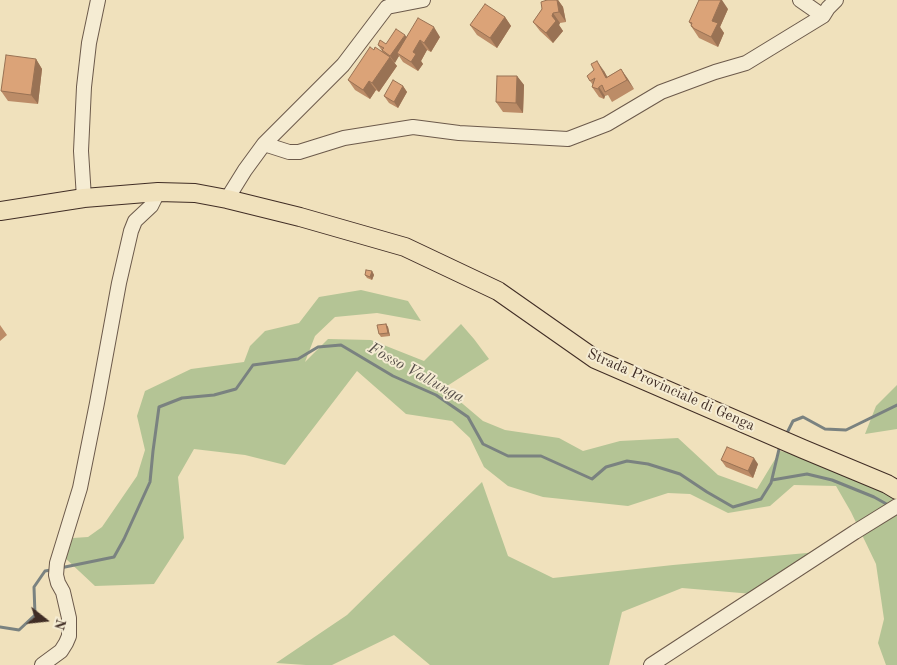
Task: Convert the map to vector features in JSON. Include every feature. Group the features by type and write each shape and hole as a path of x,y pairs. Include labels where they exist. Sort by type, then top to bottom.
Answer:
{"main road":[{"name":"Strada Provinciale di Genga","path":"0,211 84,198 158,192 195,193 300,217 405,248 498,291 595,359 887,484 897,490"}],"street":[{"path":"84,198 80,151 84,87 89,43 98,0"},
{"path":"227,199 264,144 343,65 387,7 423,0"},
{"path":"800,0 823,16"},
{"path":"264,144 289,152 299,152 344,138 413,127 459,133 568,139 607,124 661,92 746,63 823,16 836,0"},
{"path":"42,665 60,651 69,636 68,608 58,583 56,569 80,488 119,284 131,232 135,221 151,206 158,192"},
{"path":"651,665 894,508"}],"green space":[{"path":"361,290 408,301 421,321 377,313 335,317 315,336 305,362 328,339 371,340 424,361 461,324 489,359 444,388 483,421 505,430 559,438 583,451 620,441 678,438 718,475 757,489 780,451 815,457 889,488 897,500 897,665 886,665 878,643 884,619 876,564 836,486 794,485 770,506 728,513 690,494 668,493 628,506 543,497 508,486 484,467 470,438 452,421 406,414 357,371 285,465 245,455 194,449 178,477 184,538 154,584 95,586 64,557 73,538 88,537 102,527 137,476 145,450 137,416 145,391 191,369 244,362 250,346 265,331 299,323 319,297"},
{"path":"897,385 897,429 865,434 876,406"},
{"path":"482,482 508,556 553,578 818,552 753,594 682,588 622,612 609,665 430,665 394,635 332,665 276,663 347,615"}],"building":[{"path":"557,0 559,12 553,13 552,16 556,21 546,33 533,22 542,9 541,2"},
{"path":"699,0 721,0 712,21 718,23 711,37 693,28 691,26 692,23 689,22"},
{"path":"485,4 505,17 490,38 470,25"},
{"path":"418,18 434,27 424,43 420,40 413,52 416,54 411,62 397,53"},
{"path":"396,29 405,35 390,56 382,50 384,48 378,45 380,40 386,44"},
{"path":"370,47 374,50 375,47 390,57 372,83 369,81 363,90 348,80"},
{"path":"6,55 36,59 31,95 1,91"},
{"path":"597,61 606,78 621,69 627,80 605,92 602,85 598,89 592,87 595,78 590,81 587,76 594,70 591,64"},
{"path":"497,76 517,76 516,103 496,102"},
{"path":"393,80 403,86 394,102 384,96"},
{"path":"366,270 372,271 370,277 365,275"},
{"path":"386,324 388,333 379,334 377,325"},
{"path":"727,447 754,458 748,471 721,460"}],"waterway":[{"name":"Fosso Vallunga","path":"60,568 114,557 150,482 159,407 182,398 214,395 236,389 253,365 298,359 318,347 341,345 393,376 436,395 468,417 483,444 508,456 541,456 592,479 606,467 627,461 648,464 680,474 733,507 761,499 771,483 780,445"},
{"name":"Fosso Vallunga","path":"786,435 793,421 803,417 825,429 846,430 897,405"},
{"path":"772,480 807,474 832,480 874,497 890,506"},
{"name":"Fosso Vallunga","path":"0,627 19,630 35,615 34,587 45,571 51,570"}]}
